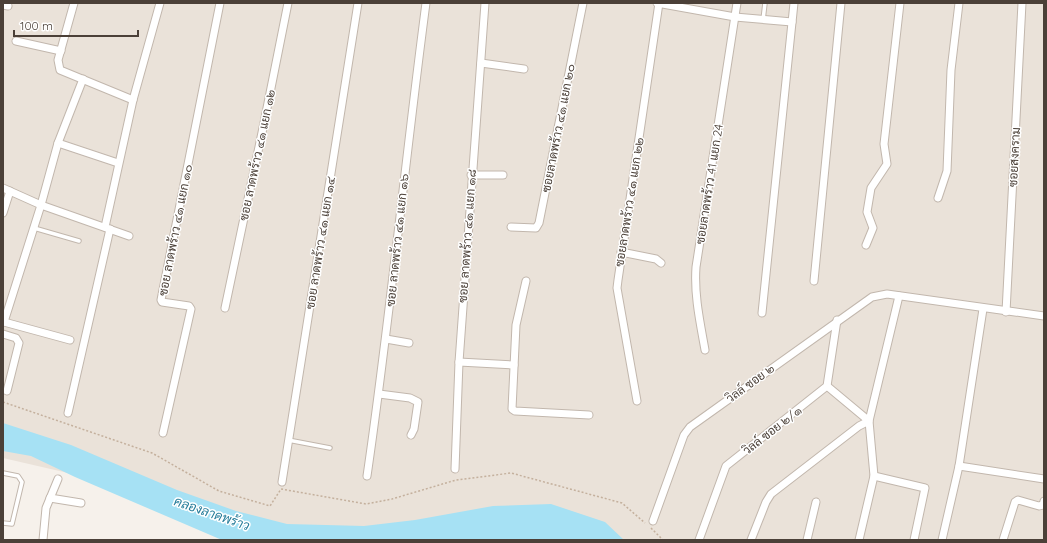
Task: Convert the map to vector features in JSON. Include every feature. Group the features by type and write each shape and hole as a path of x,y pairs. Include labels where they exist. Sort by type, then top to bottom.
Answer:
{"street":[{"path":"74,3 58,64 60,70 133,100"},
{"path":"68,413 108,228 118,164 133,100 160,3"},
{"name":"ซอย ลาดพร้าว ๔๑ แยก ๑๐","path":"164,433 191,308 189,306 162,302 161,300 220,3"},
{"name":"ซอย ลาดพร้าว ๔๑ แยก ๑๒","path":"225,308 288,3"},
{"name":"ซอย ลาดพร้าว ๔๑ แยก ๑๔","path":"282,482 358,3"},
{"name":"ซอย ลาดพร้าว ๔๑ แยก ๑๖","path":"367,476 386,340 408,142 426,3"},
{"name":"ซอย ลาดพร้าว ๔๑ แยก ๑๘","path":"454,468 471,175 485,3"},
{"name":"ซอยลาดพร้าว ๔๑ แยก ๒๐","path":"511,226 536,228 539,223 583,3"},
{"path":"658,3 735,17 792,22"},
{"name":"ซอยลาดพร้าว ๔๑ แยก ๒๒","path":"637,401 617,288 658,3"},
{"name":"ซอยลาดพร้าว 41 แยก 24","path":"705,350 696,304 696,267 737,3"},
{"path":"762,313 794,3"},
{"path":"814,281 840,3"},
{"path":"866,245 873,228 867,212 871,188 887,164 884,144 900,3"},
{"path":"938,198 947,171 951,70 959,3"},
{"name":"ซอยสงคราม","path":"1006,312 1022,3"},
{"path":"16,41 61,51"},
{"path":"481,63 524,69"},
{"path":"70,340 3,324 41,206 58,143 83,79"},
{"path":"58,143 118,164"},
{"path":"471,175 503,175"},
{"path":"3,213 6,190 41,206 129,236"},
{"path":"621,252 656,259 660,263"},
{"path":"526,281 516,325 513,410 589,415"},
{"name":"วิลล์ ซอย ๒","path":"653,521 686,430 837,320 872,297 878,294 899,296 983,309 1044,316"},
{"path":"859,540 874,476 869,421 899,296"},
{"path":"942,540 959,466 983,309"},
{"path":"837,320 827,386 869,421"},
{"path":"3,334 16,338 19,343 7,391"},
{"path":"386,340 409,343"},
{"path":"459,362 514,365"},
{"name":"วิลล์ ซอย ๒/๑","path":"698,540 726,466 827,386"},
{"path":"379,394 410,398 418,402 414,429 411,435"},
{"path":"751,540 766,502 771,494 859,426 869,421"},
{"path":"959,466 1044,480"},
{"path":"874,476 925,488 914,540"},
{"path":"43,540 46,508 58,479"},
{"path":"50,498 81,503"},
{"path":"1003,540 1015,502 1018,500 1039,506 1043,505 1044,501"},
{"path":"807,540 816,502"}],"lane":[{"path":"762,20 765,3"},
{"path":"34,228 79,241"},
{"path":"288,440 330,448"},
{"path":"3,473 18,476 22,482 12,524 3,523"}],"path":[{"path":"3,402 152,453 219,491 270,506 281,490 366,504 392,499 456,480 510,473 622,503 663,540"}],"shaded area":[{"path":"3,3 1044,3 1044,540 245,540 81,476 3,458"}],"water":[{"name":"คลองลาดพร้าว","path":"3,423 71,445 177,490 236,511 287,524 364,526 415,520 493,506 551,504 605,522 624,540 222,540 75,477 31,456 3,451"}]}
